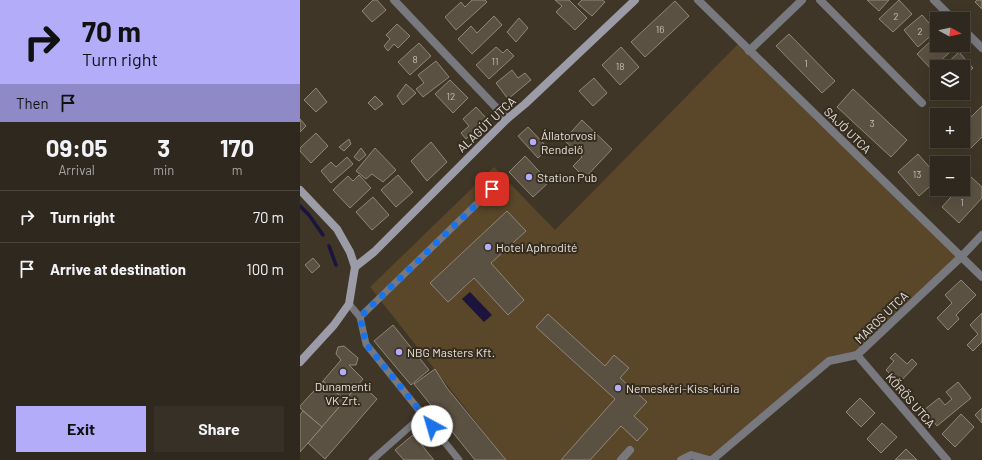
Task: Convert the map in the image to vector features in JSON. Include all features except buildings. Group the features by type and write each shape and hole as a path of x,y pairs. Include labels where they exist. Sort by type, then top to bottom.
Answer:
{"street":[{"path":"394,0 507,119"},
{"name":"ALAGÚT UTCA","path":"355,267 374,252 507,119 636,0"},
{"name":"SAJÓ UTCA","path":"698,0 982,278"},
{"path":"749,51 802,0"},
{"path":"820,0 922,103"},
{"path":"934,0 946,12"},
{"path":"970,36 982,48"},
{"path":"300,190 337,229 350,252 355,267 349,304 334,324 300,362"},
{"name":"MAROS UTCA","path":"710,460 829,361 857,356 961,257 982,235"},
{"name":"KŐRÖS UTCA","path":"857,356 947,460"},
{"path":"621,460 630,450"},
{"path":"681,460 691,455 710,460"}],"lane":[{"path":"360,317 492,189"},
{"path":"349,304 360,317 366,344 459,460"},
{"path":"372,460 422,415"}],"shaded area":[{"path":"740,42 961,257 857,355 829,361 712,460 691,455 681,460 506,460 370,287 494,167 555,230"},
{"path":"470,292 492,315 484,322 462,299"}],"waterway":[{"path":"300,206 309,215 323,235"},
{"path":"329,246 336,265"}],"place":[{"name":"Állatorvosi Rendelő","path":"533,142"},
{"name":"Station Pub","path":"529,177"},
{"name":"Hotel Aphrodité","path":"488,247"},
{"name":"NBG Masters Kft.","path":"399,352"},
{"name":"Dunamenti VK Zrt.","path":"343,372"},
{"name":"Nemeskéri-Kiss-kúria","path":"618,388"}],"route":[{"path":"432,426 366,344 360,317 492,189"}]}
